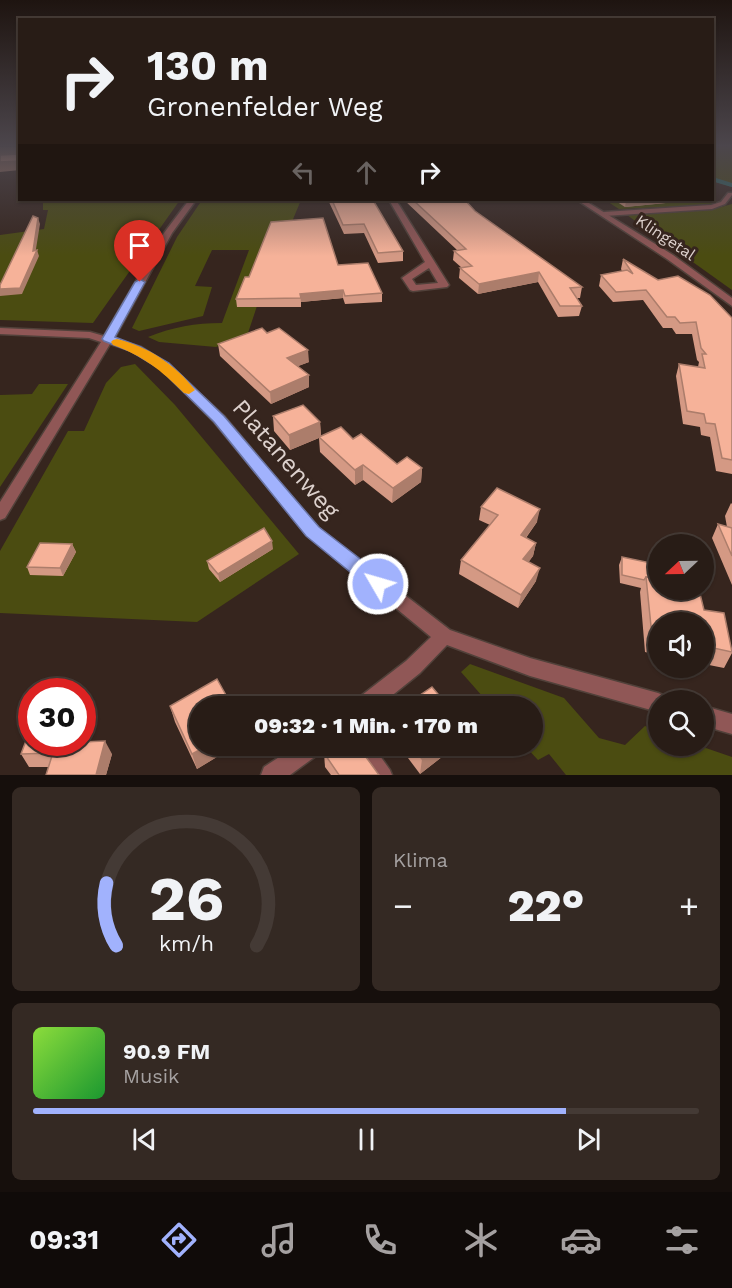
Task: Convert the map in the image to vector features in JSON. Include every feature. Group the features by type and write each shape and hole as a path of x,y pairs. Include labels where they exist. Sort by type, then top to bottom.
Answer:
{"street":[{"path":"0,514 108,339 168,232 191,201"},
{"path":"393,201 431,262"},
{"name":"Klingetal","path":"582,201 604,213 732,303"},
{"name":"Platanenweg","path":"0,331 90,335 136,349 164,366 219,419 312,531 444,636 530,667 648,700"},
{"path":"377,696 413,667 444,636"},
{"path":"714,719 732,724"},
{"path":"272,775 299,756"}],"lane":[{"path":"604,213 712,207 723,202 730,194"},
{"path":"372,756 386,775"}],"shaded area":[{"path":"720,183 732,183 732,187"},
{"path":"43,201 179,201 93,323 0,320 0,235 44,229 48,210 43,210"},
{"path":"201,201 301,201 286,236 280,237 247,336 216,347 159,342 148,337 184,326 222,323 249,250 212,250 195,286 212,287 203,316 139,331 132,328 177,237"},
{"path":"607,201 712,201 713,203 711,205 619,209"},
{"path":"732,204 732,290 627,215 714,209"},
{"path":"135,364 175,405 299,554 197,622 0,613 0,551 68,431 84,431 106,383 121,367"},
{"path":"39,384 68,384 0,487 0,395 32,394"},
{"path":"470,664 564,698 599,738 625,745 645,726 648,727 648,756 714,756 714,751 732,757 732,775 566,775 549,754 538,760 534,756 543,756 543,696 482,696 461,672"}],"building":[{"path":"332,201 374,201 403,251 378,253 364,224 343,225"},
{"path":"414,201 466,201 475,211 582,287 570,288 582,306 560,306 539,272 479,284 460,268 472,266 454,251 466,249"},
{"path":"33,216 38,218 33,251 37,250 20,288 0,289 0,285"},
{"path":"323,218 338,265 368,263 382,293 345,296 343,290 300,294 301,298 236,299 245,277 249,277 271,222"},
{"path":"623,259 658,280 678,276 710,295 732,318 732,460 722,458 715,424 706,423 704,414 687,411 679,364 705,368 702,354 706,354 701,348 696,322 680,323 675,317 667,317 646,290 616,292 601,275 627,270 633,274"},
{"path":"262,328 267,333 279,328 308,350 287,358 309,375 270,392 218,344"},
{"path":"303,405 320,422 289,435 273,416"},
{"path":"341,427 353,439 361,434 397,464 407,457 422,468 393,488 363,465 355,470 319,437"},
{"path":"497,488 540,509 521,535 536,543 523,559 540,568 521,595 461,560 498,515 481,507"},
{"path":"718,524 732,528 732,556"},
{"path":"264,528 272,541 218,574 207,561"},
{"path":"40,543 72,544 60,568 27,567"},
{"path":"622,557 648,562 648,577 644,580 622,575"},
{"path":"648,600 702,600 704,610 724,613 732,652 714,648 714,612 650,612"},
{"path":"217,679 226,696 189,696 189,747 170,706"},
{"path":"432,687 440,696 419,696"},
{"path":"96,741 105,741 96,775 46,775 52,756 96,756"},
{"path":"326,756 365,756 379,775 339,775"}],"waterway":[{"path":"726,183 732,185"}],"slow traffic":[{"path":"117,342 136,349 164,366 189,390"}],"route":[{"path":"140,282 108,339 136,349 164,366 219,419 312,531 378,584"}]}
